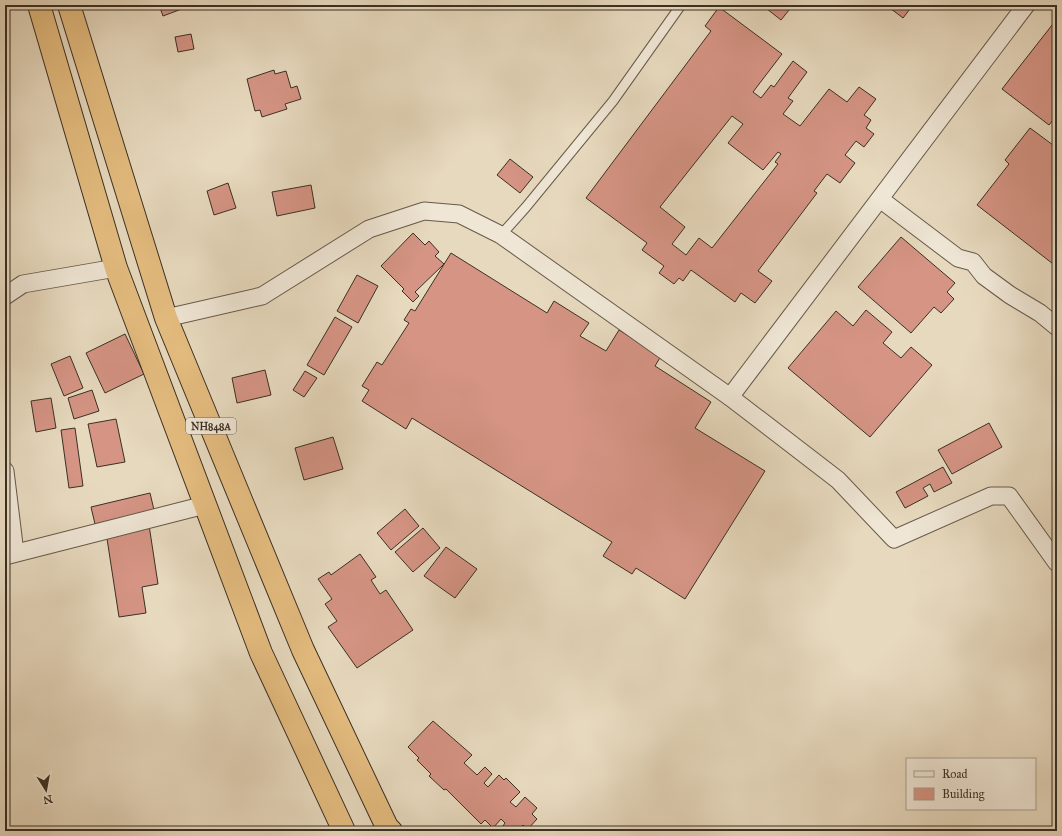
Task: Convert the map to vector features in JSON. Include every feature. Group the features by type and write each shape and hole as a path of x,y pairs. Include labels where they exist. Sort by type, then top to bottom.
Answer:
{"highway":[{"name":"NH848A","path":"39,5 116,268 261,653 344,831"},
{"name":"NH848A","path":"69,5 166,318 303,650 387,826 391,831"}],"street":[{"path":"730,397 1026,5"},
{"path":"880,199 958,258 973,262 984,276 1010,295 1040,313 1057,327"},
{"path":"166,318 262,296 369,229 424,211 459,214 501,235 730,397 838,480 894,539 991,496 1009,496 1057,563"},
{"path":"5,296 23,284 116,268"},
{"path":"5,471 10,555 205,505"}],"lane":[{"path":"501,235 614,101 681,5"}],"building":[{"path":"159,5 187,5 187,7 163,16"},
{"path":"762,5 793,5 781,20"},
{"path":"886,5 913,5 903,18"},
{"path":"719,7 782,54 753,92 761,98 771,85 774,87 793,61 807,72 788,98 793,101 783,114 800,126 829,89 847,102 859,87 876,99 864,115 871,120 866,128 874,134 864,147 856,141 845,155 855,163 840,183 827,174 814,191 817,193 758,271 772,281 755,303 741,293 735,302 691,270 683,281 679,278 674,284 659,273 664,266 642,250 647,243 586,198 711,31 705,26","holes":["732,116 743,124 728,143 763,170 778,152 781,154 775,162 778,164 712,248 699,238 686,255 672,244 685,227 660,207"]},
{"path":"1056,20 1057,115 1049,125 1002,89"},
{"path":"191,34 194,49 178,52 175,37"},
{"path":"274,70 275,74 286,71 291,88 297,86 301,99 285,104 287,109 262,117 260,110 255,111 247,79"},
{"path":"1030,128 1057,148 1057,267 977,205 1009,164 1005,160"},
{"path":"510,159 533,177 520,193 497,175"},
{"path":"228,183 236,208 214,215 207,191"},
{"path":"311,185 315,208 277,216 272,192"},
{"path":"413,233 425,245 429,241 439,252 435,256 444,264 415,292 419,296 413,302 402,291 404,289 381,266"},
{"path":"901,237 955,283 947,292 954,299 941,313 934,307 911,333 858,287"},
{"path":"451,253 547,313 554,301 589,323 580,336 606,351 619,330 661,356 655,366 711,402 695,428 765,471 685,599 636,568 632,574 603,556 612,542 412,418 406,429 362,401 369,390 362,386 377,362 382,365 409,323 404,320 411,309 415,311"},
{"path":"357,275 378,286 358,323 337,311"},
{"path":"866,310 892,332 883,343 901,358 911,347 932,365 870,437 788,368 836,311 853,326"},
{"path":"335,317 352,327 324,375 307,365"},
{"path":"125,334 144,374 105,393 86,353"},
{"path":"70,356 83,388 64,396 51,364"},
{"path":"265,370 271,395 237,403 232,378"},
{"path":"305,371 317,378 304,397 293,390"},
{"path":"92,390 99,411 74,419 68,398"},
{"path":"51,398 56,428 36,432 31,401"},
{"path":"116,419 125,462 97,467 88,424"},
{"path":"989,423 1002,447 952,474 938,450"},
{"path":"75,428 83,486 69,488 61,430"},
{"path":"333,437 343,469 304,480 295,448"},
{"path":"943,467 952,483 934,492 930,484 923,488 928,496 905,508 896,492"},
{"path":"150,493 154,510 95,524 91,507"},
{"path":"405,509 419,526 391,550 377,533"},
{"path":"149,525 158,584 142,587 146,613 119,617 106,532"},
{"path":"423,528 440,548 413,572 395,552"},
{"path":"446,547 477,569 455,598 424,576"},
{"path":"360,554 376,577 371,580 380,594 386,590 413,630 357,668 328,627 337,621 325,604 332,599 318,579 329,572 331,575"},
{"path":"433,721 472,755 464,763 477,775 485,767 492,774 484,783 488,787 499,775 504,780 506,778 520,792 510,802 516,807 525,797 537,808 532,814 537,819 527,830 523,825 517,831 512,829 509,831 503,826 505,823 501,819 493,828 485,820 481,824 446,789 444,790 429,776 431,774 417,760 419,758 408,747"}]}
